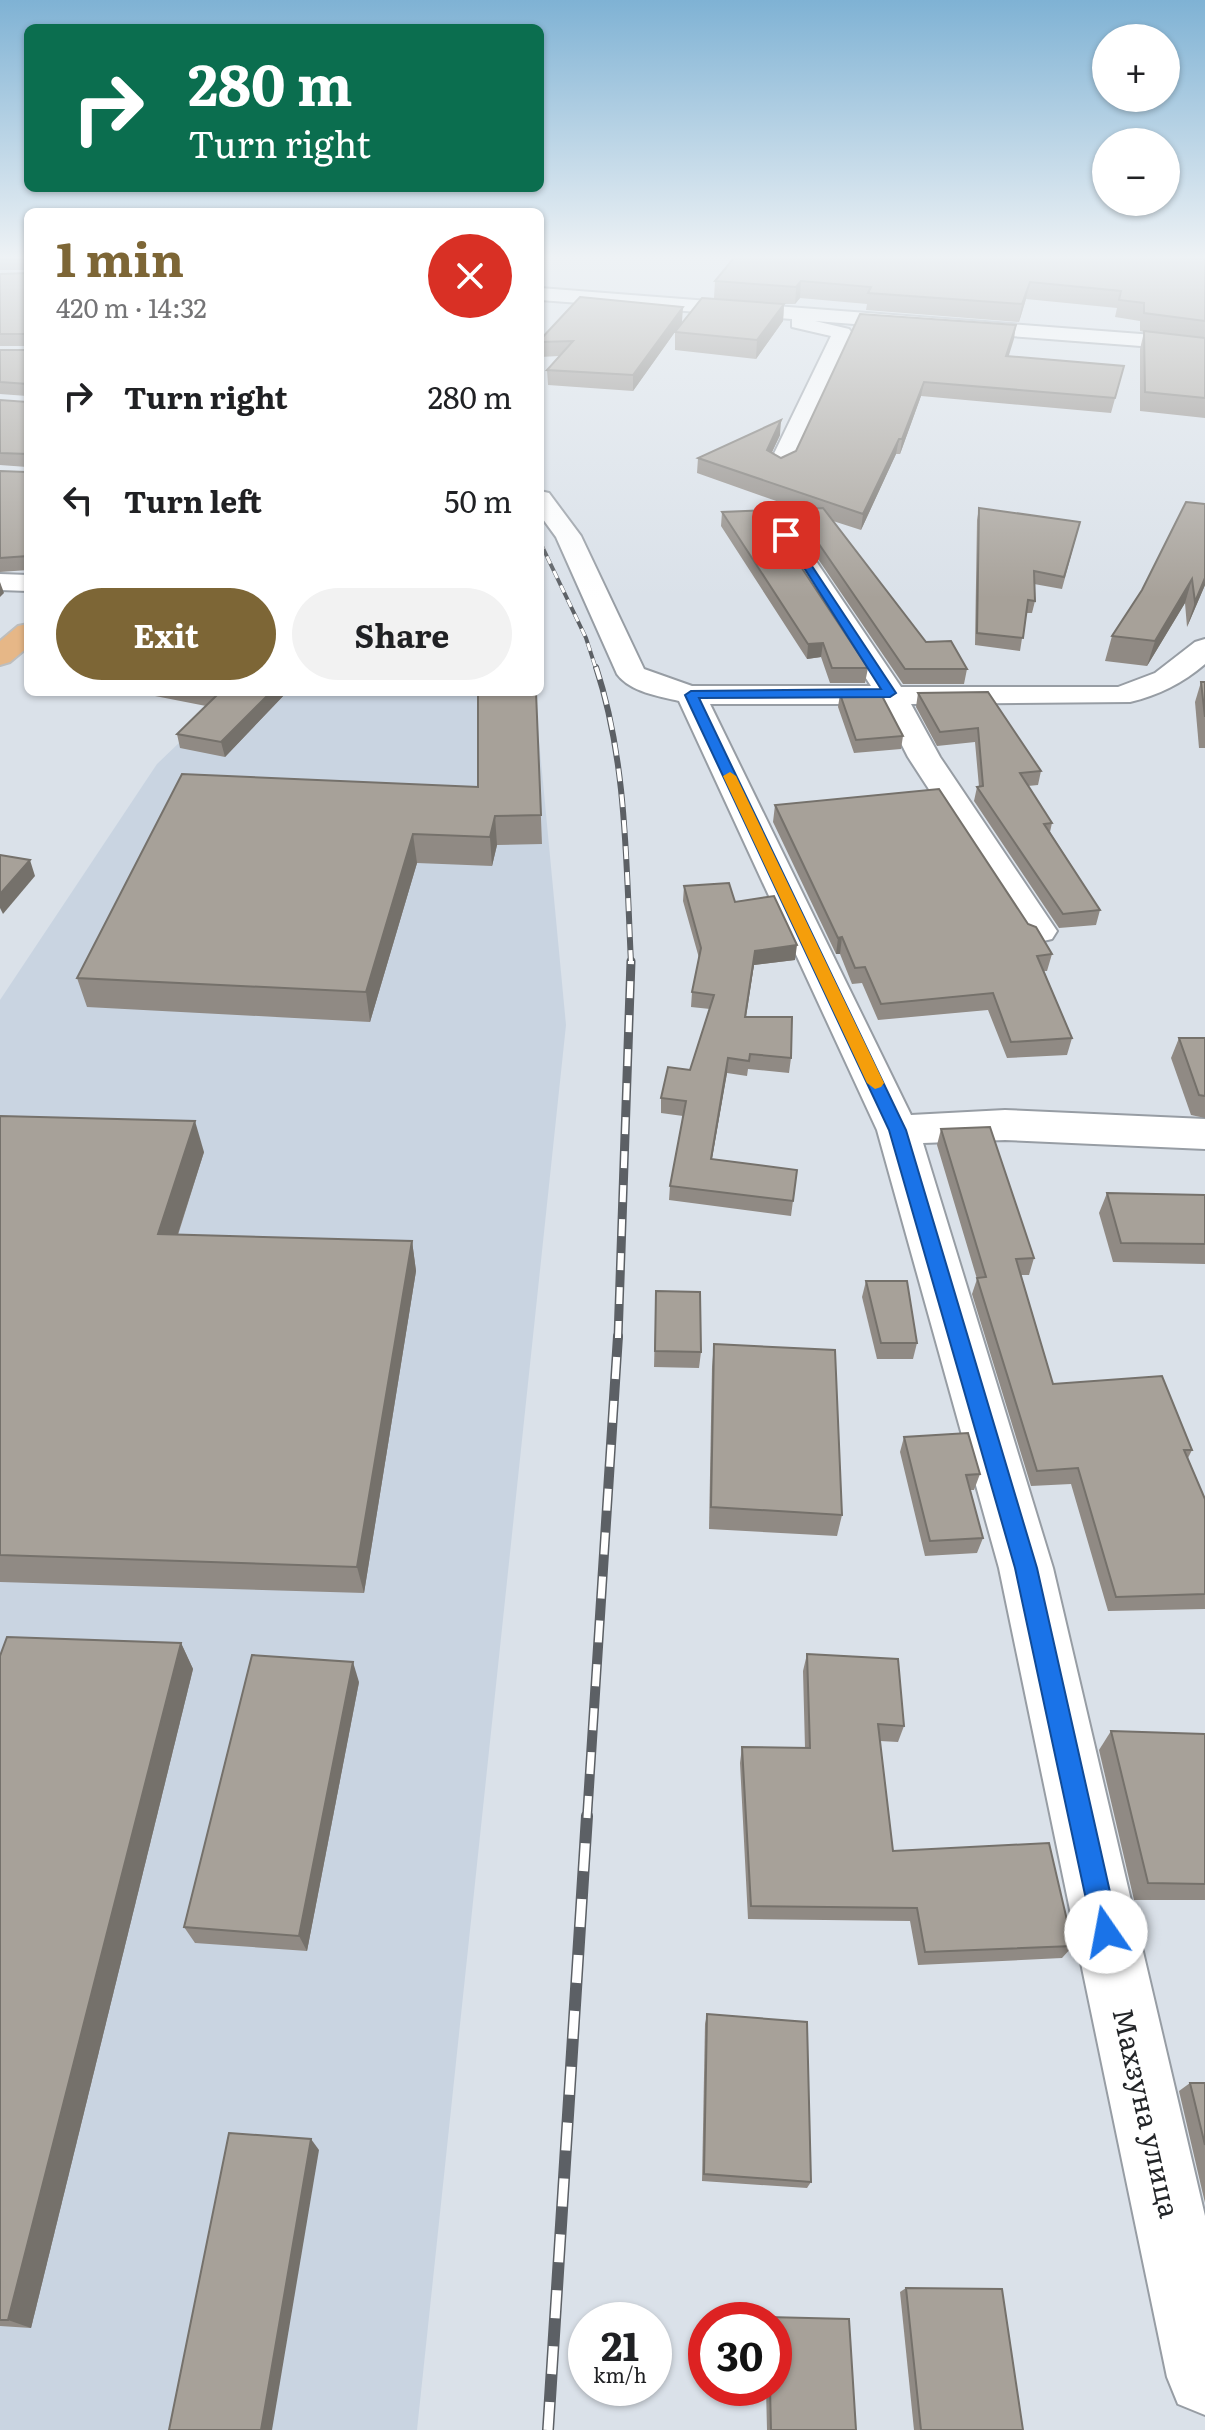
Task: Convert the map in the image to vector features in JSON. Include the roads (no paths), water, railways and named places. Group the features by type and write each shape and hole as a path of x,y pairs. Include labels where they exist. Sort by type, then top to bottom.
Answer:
{"main road":[{"path":"0,656 24,635"}],"street":[{"path":"781,464 824,371"},
{"path":"544,503 568,536 632,674 657,686 691,695 890,693 1118,696 1139,692 1178,673 1205,648"},
{"path":"786,535 890,693 924,757 1039,931"},
{"path":"0,582 24,583"},
{"name":"Махзуна улица","path":"691,695 898,1130 1026,1568 1205,2377"},
{"path":"898,1130 1005,1125 1205,1134"}],"railway":[{"path":"544,550 586,638 596,669"},
{"path":"596,667 614,739 619,776 631,962"},
{"path":"618,1338 631,962"},
{"path":"587,1818 618,1336"},
{"path":"548,2430 587,1816"}]}
